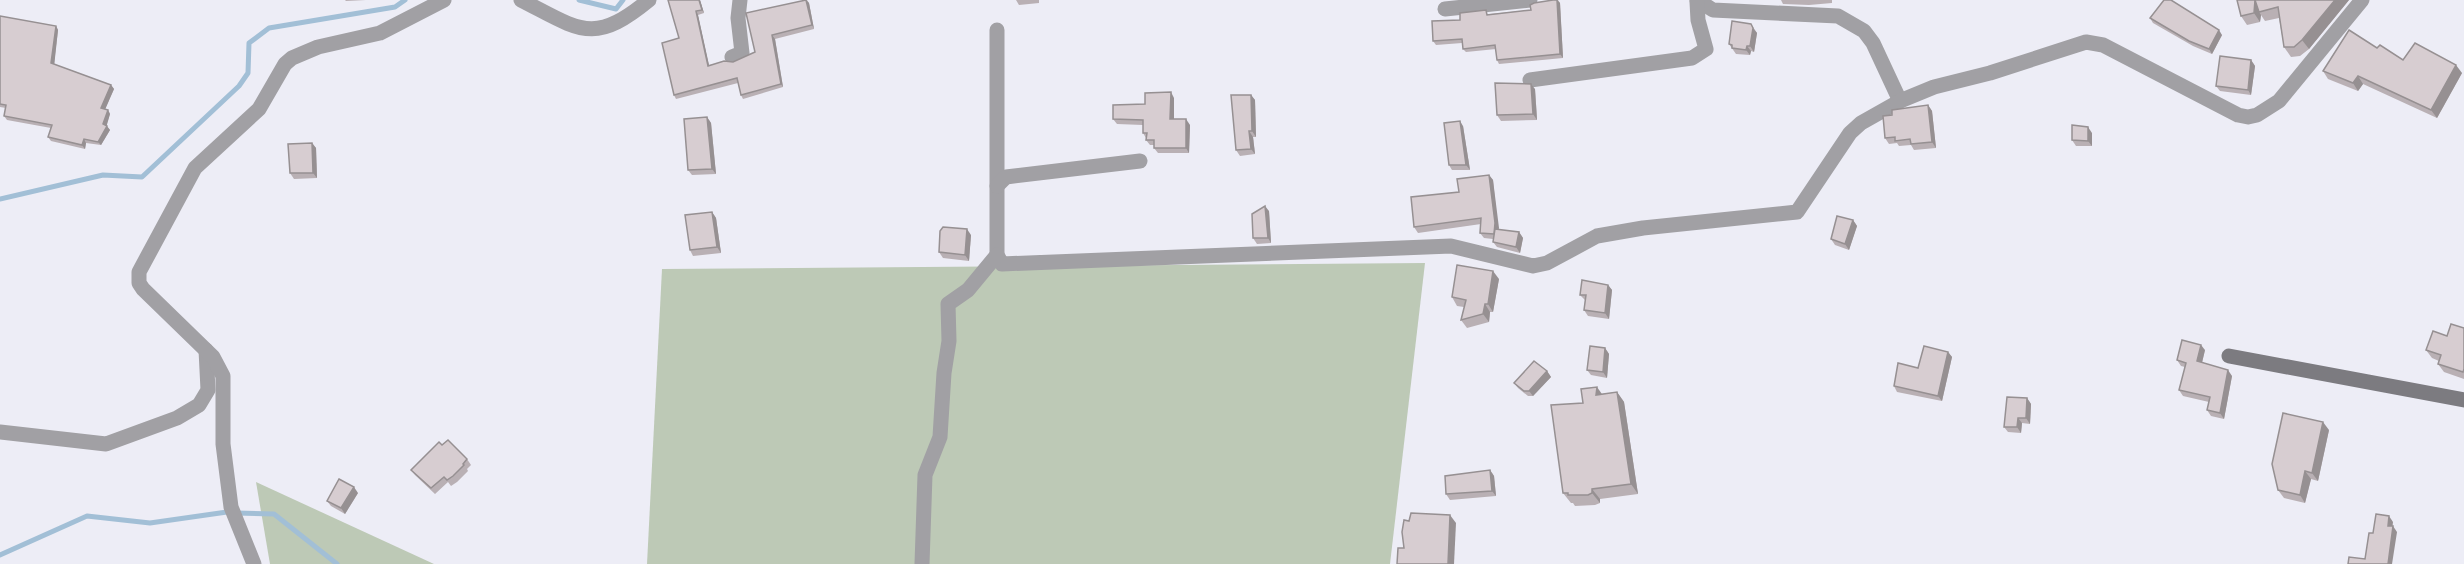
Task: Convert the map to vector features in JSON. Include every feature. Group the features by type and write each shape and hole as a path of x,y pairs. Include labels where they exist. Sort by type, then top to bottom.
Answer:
{"street":[{"path":"254,564 231,507 223,444 223,376 218,364 206,350 142,289 138,278 191,173 259,108 285,64 292,58 318,47 380,33 444,0"},
{"path":"521,0 560,21 596,30 627,18 649,0"},
{"path":"732,57 742,53 738,18 740,0"},
{"path":"1445,9 1530,0"},
{"path":"998,30 997,255 1000,262 1005,265 1451,246 1539,265 1584,242 1608,234 1675,224 1797,212 1850,133 1861,123 1900,100 1934,87 1990,74 2091,42 2109,48 2238,115 2248,117 2265,111 2279,101 2362,0"},
{"path":"1697,1 1713,10 1838,15 1864,31 1873,43 1900,100"},
{"path":"1530,80 1692,58 1706,49 1698,20 1697,1"},
{"path":"997,186 1006,177 1140,161"},
{"path":"922,564 925,475 940,436 944,373 949,341 948,304 968,290 997,255"},
{"path":"0,432 106,444 167,422 202,402 209,386 206,350"},
{"path":"2229,356 2464,400"}],"green space":[{"path":"1425,263 1390,564 647,564 662,269"},
{"path":"256,482 434,564 270,564"}],"building":[{"path":"668,0 699,0 702,10 696,11 708,66 724,61 733,62 755,52 746,13 806,0 812,25 772,35 781,84 741,95 737,78 674,95 662,43 679,38"},
{"path":"1557,0 1560,54 1497,60 1495,45 1463,49 1462,39 1433,41 1432,21 1460,20 1460,13 1486,10 1487,15 1531,10 1530,5 1534,3"},
{"path":"2164,0 2171,0 2219,30 2209,49 2189,41 2150,18"},
{"path":"2237,0 2255,0 2254,13 2241,16"},
{"path":"2255,0 2335,0 2302,40 2294,47 2284,47 2278,7 2259,12"},
{"path":"0,16 56,26 51,63 111,85 101,108 108,110 103,124 107,126 98,142 84,139 82,145 48,137 52,125 4,116 6,105 0,104"},
{"path":"1732,21 1751,24 1753,28 1750,46 1747,46 1746,50 1732,48 1729,44"},
{"path":"2349,30 2377,48 2380,45 2403,60 2415,43 2456,65 2431,110 2358,76 2353,83 2323,71"},
{"path":"2220,56 2251,60 2248,90 2216,86"},
{"path":"1495,83 1531,84 1533,114 1497,115"},
{"path":"1171,92 1170,119 1186,119 1186,148 1154,148 1154,140 1146,140 1147,133 1143,133 1143,120 1113,119 1113,105 1145,104 1145,93"},
{"path":"1231,95 1251,95 1252,131 1249,131 1251,149 1236,150"},
{"path":"1928,105 1932,142 1911,144 1910,139 1895,141 1895,137 1885,138 1883,116 1892,115 1892,110"},
{"path":"707,117 712,169 688,170 684,119"},
{"path":"1460,121 1466,165 1449,165 1444,123"},
{"path":"2072,125 2088,127 2088,141 2072,140"},
{"path":"312,143 313,173 290,173 288,144"},
{"path":"1489,175 1495,223 1494,234 1480,233 1481,218 1414,227 1411,197 1459,192 1457,179"},
{"path":"1265,206 1268,238 1253,238 1252,214"},
{"path":"712,212 717,247 690,250 685,215"},
{"path":"1837,216 1853,220 1845,244 1831,239"},
{"path":"943,227 967,229 965,255 939,252 940,231"},
{"path":"1495,229 1519,232 1516,247 1493,242"},
{"path":"1457,265 1493,271 1488,304 1485,304 1483,314 1461,320 1466,300 1452,297"},
{"path":"1582,280 1608,285 1605,313 1584,310 1586,295 1580,295"},
{"path":"2451,324 2464,328 2463,372 2438,364 2441,355 2426,350 2433,331 2447,336"},
{"path":"2182,340 2201,345 2197,361 2228,370 2220,413 2207,410 2210,397 2179,390 2186,363 2177,360"},
{"path":"1590,346 1605,348 1603,372 1587,370"},
{"path":"1924,346 1948,352 1938,396 1894,386 1898,363 1918,368"},
{"path":"1534,361 1547,371 1529,391 1524,391 1514,383"},
{"path":"1597,387 1596,395 1617,392 1631,484 1592,489 1592,493 1588,495 1568,495 1568,493 1563,493 1551,405 1583,403 1581,389"},
{"path":"2007,397 2027,398 2026,418 2018,418 2017,427 2004,427"},
{"path":"2283,413 2323,422 2312,473 2305,471 2300,495 2278,490 2272,464"},
{"path":"448,440 467,459 453,476 447,480 444,477 431,488 411,470 439,442 442,445"},
{"path":"1490,470 1492,491 1446,494 1445,476"},
{"path":"339,479 354,487 341,508 327,501"},
{"path":"1411,513 1450,515 1448,564 1397,564 1398,548 1404,548 1402,532 1404,520 1409,521"},
{"path":"2376,514 2389,516 2388,526 2393,526 2388,564 2348,564 2349,557 2365,559 2369,533 2373,533"}],"waterway":[{"path":"0,199 103,175 142,177 239,86 248,73 249,43 269,28 395,7 405,0"},
{"path":"579,0 616,9 623,0"},
{"path":"0,555 87,516 150,523 227,512"},
{"path":"236,513 274,514 337,564"}]}
